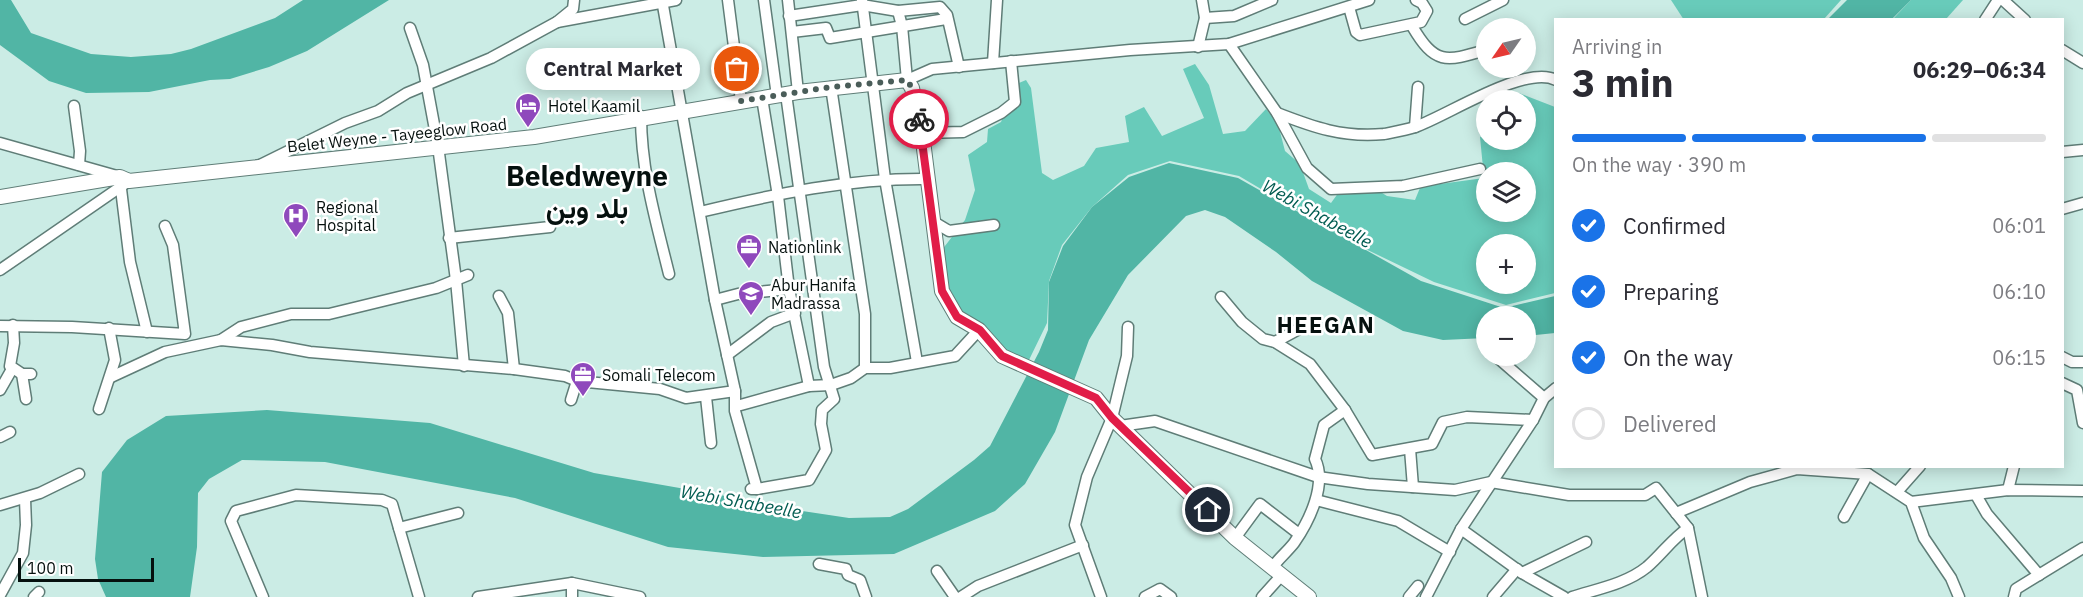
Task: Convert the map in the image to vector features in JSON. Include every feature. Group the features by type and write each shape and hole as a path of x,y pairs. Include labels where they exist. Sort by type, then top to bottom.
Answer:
{"main road":[{"name":"Belet Weyne - Tayeeglow Road","path":"0,197 534,137 641,116 831,87 907,80"},
{"path":"907,80 912,88 922,133 942,291 957,317 980,330 1002,356 1096,398 1116,422 1235,538 1309,597"}],"street":[{"path":"255,168 344,118 378,111 407,93 491,58 557,22 573,9 574,0"},
{"path":"557,22 676,0"},
{"path":"728,0 741,101"},
{"path":"663,1 715,300 735,391 737,406 735,411 754,489 809,480 816,472 826,450 821,424 822,410 834,399 824,367 787,94 764,0"},
{"path":"787,94 792,32 788,0"},
{"path":"993,63 997,0"},
{"path":"1198,47 1205,18 1202,0"},
{"path":"898,11 902,26 907,80 932,69 1229,44 1370,0"},
{"path":"1354,4 1359,35 1412,26 1421,22 1427,11 1422,3 1416,0"},
{"path":"1465,19 1503,0"},
{"path":"1986,18 1998,0"},
{"path":"2003,0 2023,18"},
{"path":"1205,18 1234,16 1264,1"},
{"path":"789,16 862,3 898,11 940,7 947,15 946,19 959,67"},
{"path":"862,3 885,179 917,362"},
{"path":"792,32 826,28 830,38 946,19"},
{"path":"1412,26 1425,49 1440,57 1460,58 1476,53"},
{"path":"410,28 428,85 438,146 456,280 464,366"},
{"path":"1229,44 1276,113 1307,168 1331,189 1403,186 1476,170"},
{"path":"2064,51 2083,63"},
{"path":"922,133 963,132 1001,113 1015,102 1011,61"},
{"path":"1276,113 1327,132 1383,134 1415,127 1513,82 1548,76 1554,79"},
{"path":"831,87 865,314 865,368"},
{"path":"1415,127 1418,87"},
{"path":"762,98 778,196 789,289 809,386"},
{"path":"74,105 80,151 79,165"},
{"path":"641,116 645,171 669,274"},
{"path":"0,142 79,165 123,183"},
{"path":"2064,152 2083,150"},
{"path":"700,213 844,183 885,179 928,180"},
{"path":"0,270 123,183"},
{"path":"123,183 130,262 147,332"},
{"path":"2064,208 2083,203"},
{"path":"934,222 949,231 994,225"},
{"path":"0,326 108,328 185,334 172,244 165,226"},
{"path":"449,238 550,227"},
{"path":"221,340 241,327 291,314 329,314 468,275"},
{"path":"715,300 738,294 789,289"},
{"path":"498,296 508,313 514,369"},
{"path":"1221,297 1252,331 1263,339 1275,342 1310,364 1345,411 1372,455 1432,444 1443,422 1467,417 1533,420"},
{"path":"727,355 771,322 795,313"},
{"path":"1275,342 1312,322"},
{"path":"13,326 14,343 10,366 22,372"},
{"path":"1101,597 1075,525 1087,477 1116,422 1127,356 1128,327"},
{"path":"99,409 115,360 108,328"},
{"path":"737,406 809,386 831,385 851,378 865,368 890,368 955,356 980,330"},
{"path":"111,377 165,352 221,340 272,345 310,352 514,369 565,376 577,381 660,389 686,398 706,397 735,391"},
{"path":"2064,358 2072,362 2083,362"},
{"path":"1507,366 1544,399"},
{"path":"0,390 22,372"},
{"path":"22,372 26,399"},
{"path":"571,400 577,381"},
{"path":"2064,384 2080,388 2083,423"},
{"path":"1428,597 1461,529 1533,420 1544,399 1554,390"},
{"path":"706,397 711,443"},
{"path":"1262,597 1316,500 1320,470 1315,459 1324,425 1345,411"},
{"path":"1116,422 1155,422 1318,477 1368,484 1455,490 1491,482 1569,495 1645,495 1656,488 1688,528 1702,597"},
{"path":"1410,449 1413,486"},
{"path":"1676,513 1750,482 1798,468 1868,474 1911,502 1924,538 1951,578 1959,597"},
{"path":"1897,492 1918,468"},
{"path":"2008,490 2014,468"},
{"path":"0,505 25,499 79,474"},
{"path":"1844,517 1868,474"},
{"path":"1911,502 2008,490 2083,491"},
{"path":"262,597 231,521 236,511 296,495 382,500 392,504 418,597"},
{"path":"1976,495 1987,514 2039,575"},
{"path":"0,595 23,554 26,525 25,499"},
{"path":"1316,500 1398,521 1450,552"},
{"path":"1235,538 1260,504 1299,534"},
{"path":"399,528 458,513"},
{"path":"1572,597 1631,578 1688,528"},
{"path":"1461,529 1547,593 1564,597"},
{"path":"1493,597 1519,571 1586,542"},
{"path":"961,597 978,586 1083,545"},
{"path":"2014,597 2016,589 2083,548"},
{"path":"819,564 846,569 848,574 860,580 866,597"},
{"path":"937,572 955,597"},
{"path":"572,583 572,597"},
{"path":"478,597 572,583 640,597"},
{"path":"1409,597 1418,586"},
{"path":"1145,597 1160,589 1171,597"}],"shaded area":[{"path":"1671,0 1841,0 1825,18 1683,18"},
{"path":"1911,0 1963,0 1947,18 1894,18"},
{"path":"1195,64 1209,85 1223,134 1245,131 1266,109 1278,124 1285,151 1300,164 1309,189 1331,203 1339,192 1374,188 1387,196 1415,200 1422,183 1440,184 1476,179 1476,222 1536,222 1536,162 1482,162 1481,150 1536,150 1536,100 1554,107 1554,293 1506,305 1434,282 1351,242 1239,176 1170,161 1128,175 1092,207 1062,245 1049,281 1047,323 1028,362 1004,353 944,293 938,255 965,220 975,190 968,155 987,142 988,129 1001,122 1014,85 1026,80 1031,88 1042,173 1053,180 1084,166 1096,148 1129,142 1125,116 1144,107 1162,136 1204,118 1183,69"}],"water":[{"path":"0,0 11,0 31,33 91,54 131,57 171,54 191,49 275,18 303,0 389,0 307,51 269,67 230,79 210,80 149,92 86,93 49,81 0,45"},
{"path":"1847,0 1911,0 1893,18 1829,18"},
{"name":"Webi Shabeelle","path":"1169,163 1238,178 1421,281 1498,306 1476,306 1476,338 1443,340 1403,331 1312,281 1276,252 1225,217 1205,210 1186,216 1128,275 1089,340 1055,432 1025,484 995,511 894,554 763,557 668,547 515,498 325,462 242,460 209,479 198,493 197,547 190,597 106,597 98,579 95,559 102,472 127,440 166,416 267,410 430,423 594,473 731,497 749,503 849,518 890,517 908,509 990,446 1048,330 1049,282 1063,246 1092,207 1129,177"},
{"path":"1554,296 1554,333 1536,335 1536,306 1512,306"}],"way so far":[{"path":"737,69 741,101 831,87 907,80 912,88 919,119"}],"place":[{"name":"Central Market","path":"737,69"},
{"name":"Hotel Kaamil","path":"528,129"},
{"name":"Regional Hospital","path":"296,239"},
{"name":"Nationlink","path":"749,270"},
{"name":"Abur Hanifa Madrassa","path":"751,317"},
{"name":"Somali Telecom","path":"583,398"}],"district":[{"name":"Beledweyne بلد وين","path":"587,192"},
{"name":"HEEGAN","path":"1326,325"}],"route":[{"path":"919,119 942,291 957,317 980,330 1002,356 1096,398 1112,418 1208,510"}]}
